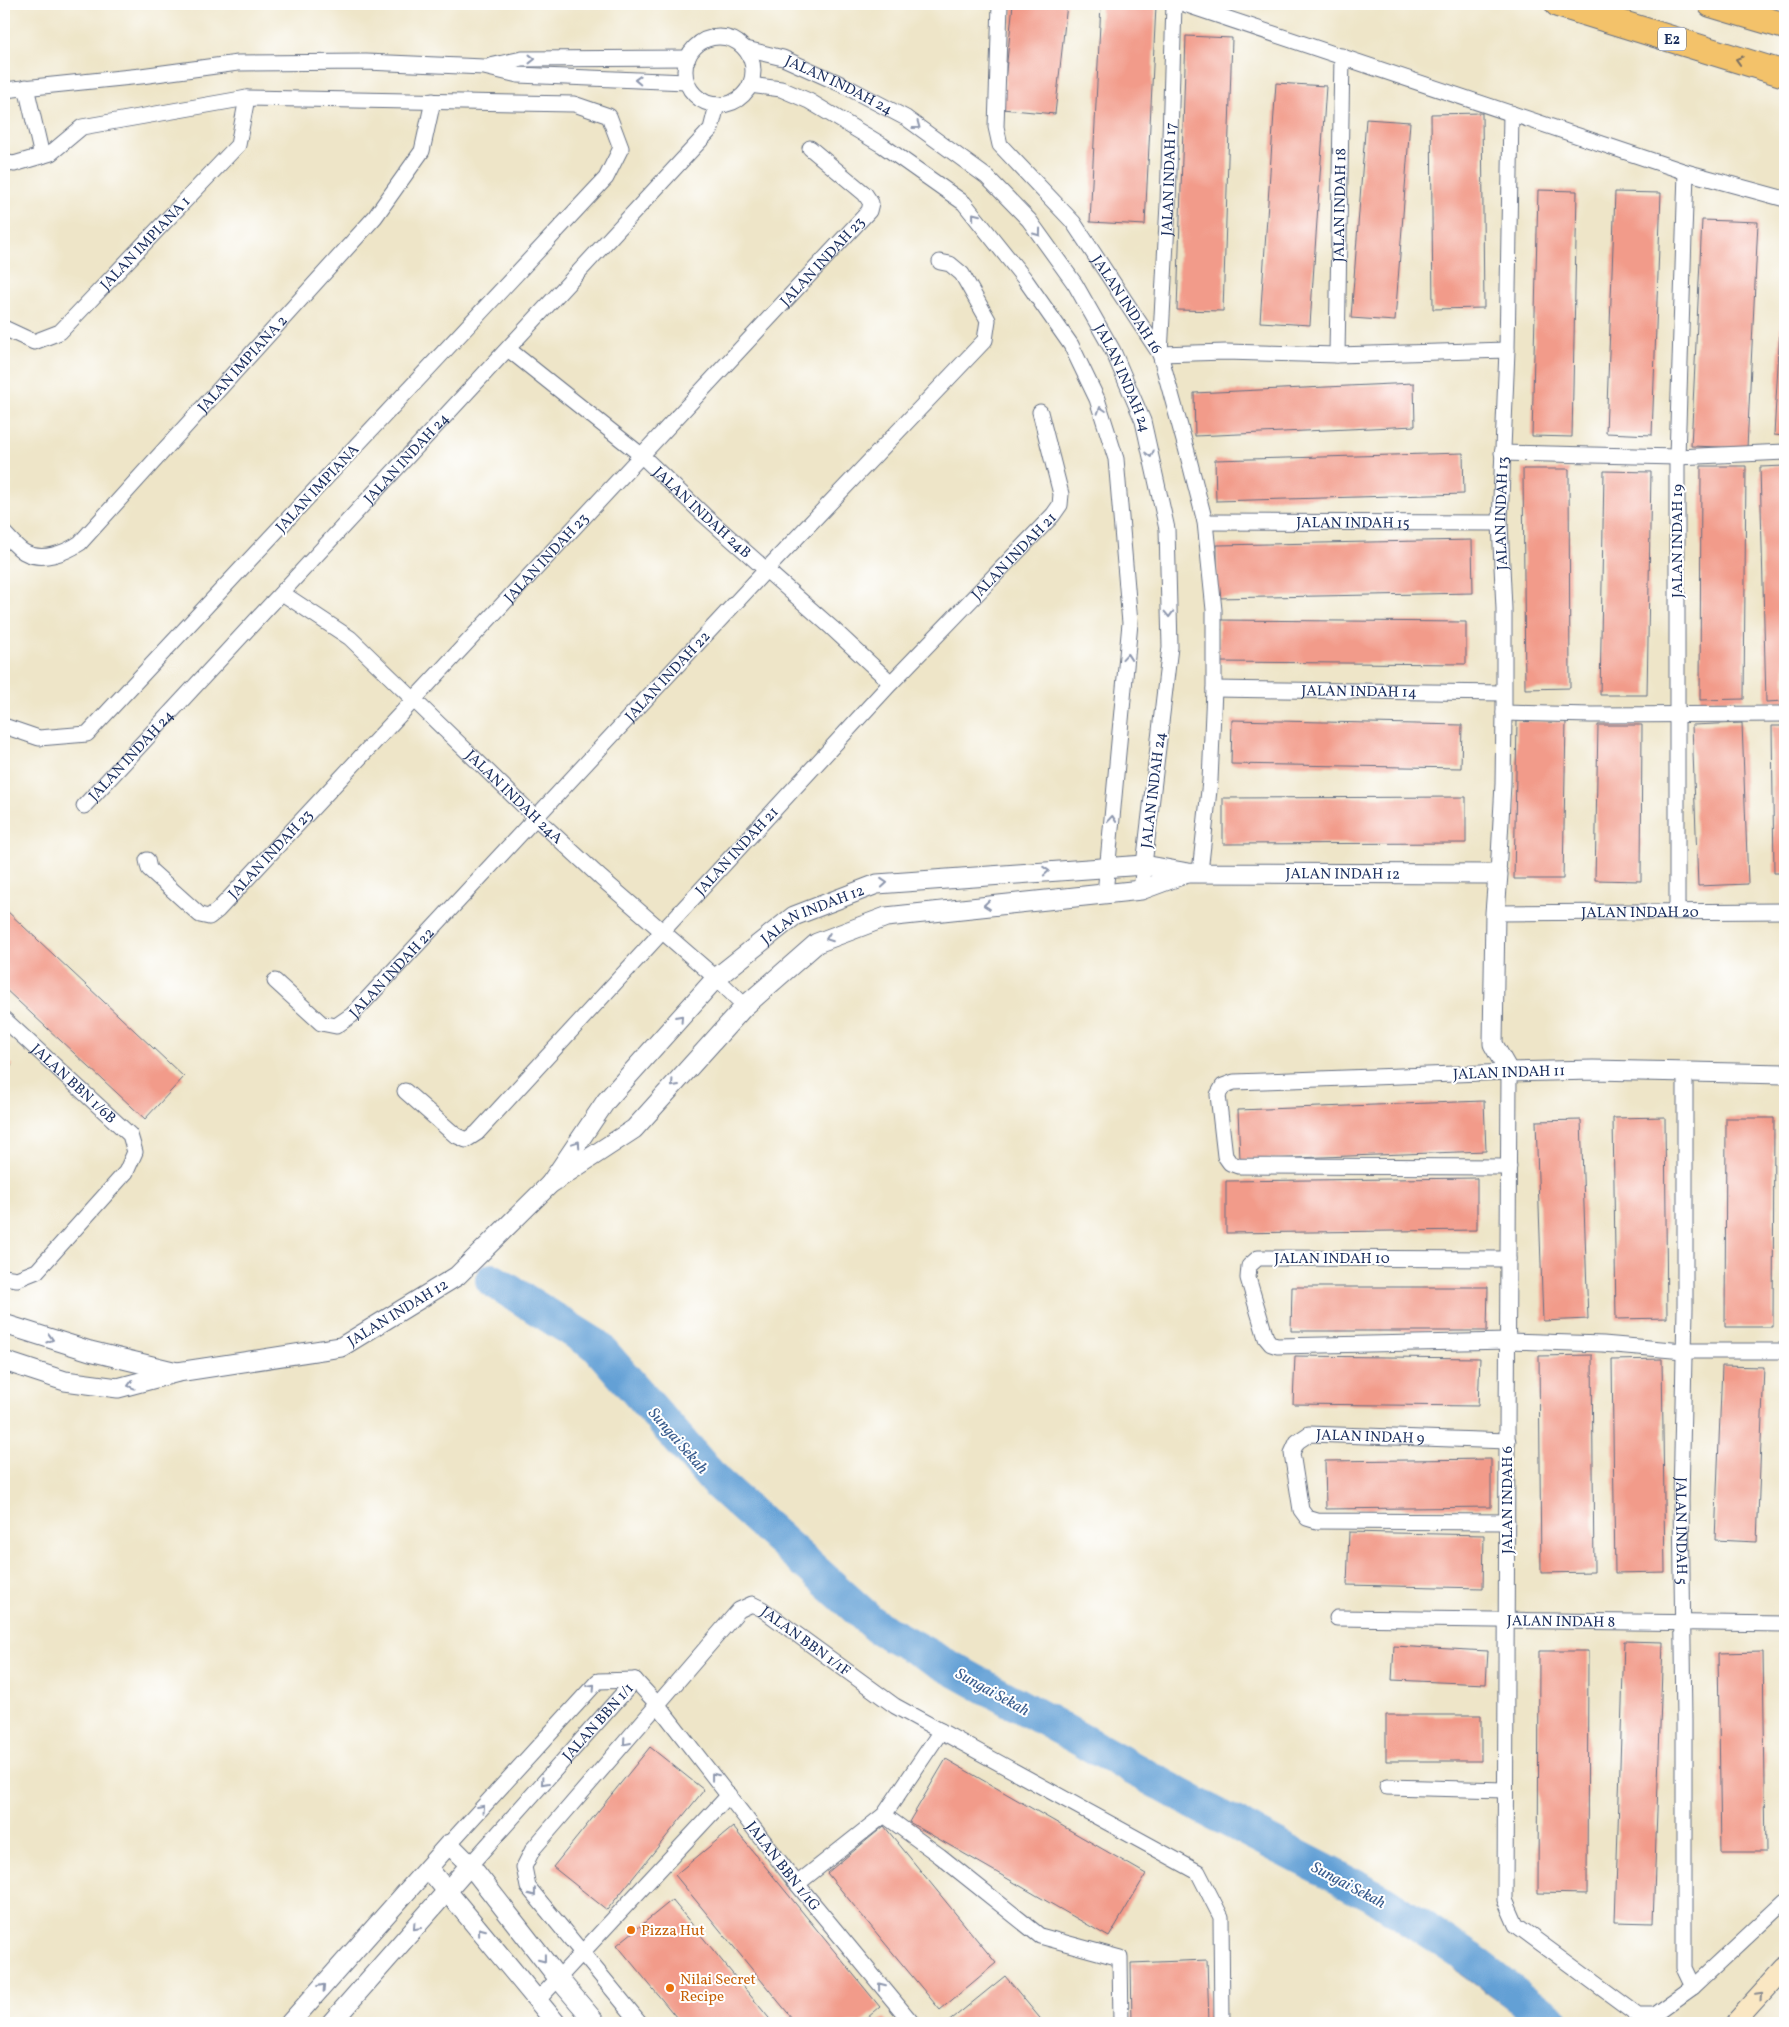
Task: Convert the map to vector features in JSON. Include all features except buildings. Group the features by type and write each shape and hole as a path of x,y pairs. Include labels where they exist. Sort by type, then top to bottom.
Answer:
{"highway":[{"name":"E2","path":"1558,4 1785,74"},
{"path":"1711,4 1785,26"}],"main road":[{"path":"1735,2023 1785,1968"}],"street":[{"name":"JALAN INDAH 16","path":"1000,4 996,127 1000,145 1073,222 1160,354 1226,352 1337,355 1506,350"},
{"name":"JALAN INDAH 17","path":"1160,354 1168,204 1174,4"},
{"path":"1184,4 1686,172 1785,200"},
{"path":"709,38 730,38 746,50 753,66 750,85 738,99 730,103 710,104 692,92 686,82 685,66 688,58 693,49 709,38"},
{"name":"JALAN INDAH 24","path":"746,50 783,58 843,85 906,118 987,177 1029,220 1064,268 1113,351 1143,421 1167,529 1170,647 1141,890"},
{"name":"JALAN INDAH 18","path":"1337,355 1342,56"},
{"path":"484,67 522,59 688,58"},
{"path":"4,90 141,76 238,63 366,62 484,67 518,75 686,82"},
{"name":"JALAN INDAH 24","path":"750,85 781,89 809,101 882,145 964,203 1024,278 1071,345 1097,400 1116,459 1130,623 1106,894"},
{"path":"26,87 42,156"},
{"path":"4,158 14,164 52,153 82,127 247,98 433,101"},
{"name":"JALAN IMPIANA 1","path":"4,328 34,342 60,332 238,145 247,98"},
{"name":"JALAN IMPIANA","path":"4,726 39,738 87,734 606,178 621,148 609,116 574,104 433,101"},
{"name":"JALAN IMPIANA 2","path":"4,533 24,553 46,557 67,552 80,543 375,217 422,151 433,101"},
{"name":"JALAN INDAH 24","path":"84,806 711,129 717,105"},
{"name":"JALAN INDAH 13","path":"1509,1072 1493,1044 1495,913 1503,784 1504,610 1500,523 1511,112"},
{"name":"JALAN INDAH 23","path":"147,860 149,869 200,915 209,917 218,910 414,700 869,211 872,203 865,194 810,148"},
{"name":"JALAN INDAH 19","path":"1677,911 1677,457 1686,172"},
{"name":"JALAN INDAH 22","path":"275,981 321,1023 336,1026 352,1015 766,570 985,340 988,320 962,274 950,264 940,262"},
{"name":"JALAN INDAH 24B","path":"508,349 641,455 704,515 891,683"},
{"path":"1160,354 1205,522 1214,610 1214,689 1210,781 1194,872"},
{"name":"JALAN INDAH 21","path":"405,1091 455,1135 466,1140 477,1133 891,683 1053,515 1060,505 1061,494 1040,412"},
{"path":"1502,453 1677,457 1785,452"},
{"name":"JALAN INDAH 15","path":"1205,522 1500,523"},
{"name":"JALAN INDAH 24A","path":"282,592 350,638 536,818 745,1006"},
{"name":"JALAN INDAH 14","path":"1214,689 1504,693"},
{"path":"1504,713 1785,714"},
{"name":"JALAN INDAH 12","path":"7,1363 65,1381 118,1388 178,1372 341,1347 457,1276 550,1184 606,1101 716,978 794,916 877,884 1144,864 1194,872 1498,874"},
{"name":"JALAN INDAH 12","path":"550,1184 634,1129 745,1006 817,943 886,917 1141,890 1194,872"},
{"name":"JALAN INDAH 20","path":"1495,913 1785,911"},
{"name":"JALAN BBN 1/6B","path":"4,1019 130,1135 136,1152 126,1172 37,1271 17,1279 4,1277"},
{"name":"JALAN INDAH 11","path":"1509,1166 1238,1166 1230,1163 1225,1156 1218,1095 1224,1086 1234,1082 1592,1070 1785,1074"},
{"name":"JALAN INDAH 6","path":"1509,1072 1504,1900 1516,1925 1638,2015 1654,2015 1693,1987"},
{"name":"JALAN INDAH 5","path":"1685,1072 1684,1351 1681,1500 1684,1968 1693,1987"},
{"name":"JALAN INDAH 10","path":"1508,1259 1258,1258 1248,1266 1248,1278 1266,1338 1271,1344 1277,1346 1508,1341"},
{"name":"JALAN INDAH 12","path":"4,1324 90,1351 178,1372"},
{"path":"1508,1341 1603,1344 1684,1351 1785,1352"},
{"name":"JALAN INDAH 9","path":"1507,1522 1317,1520 1307,1518 1301,1510 1292,1453 1297,1442 1309,1434 1508,1441"},
{"name":"JALAN BBN 1/1F","path":"640,2023 528,1886 524,1867 534,1849 739,1610 752,1604 762,1609 895,1706 1198,1872 1221,1917 1222,2023"},
{"name":"JALAN INDAH 8","path":"1337,1618 1785,1624"},
{"name":"JALAN BBN 1/1G","path":"635,1680 658,1705 797,1884 912,2023"},
{"name":"JALAN BBN 1/1","path":"290,2023 598,1681 635,1680"},
{"name":"JALAN BBN 1/1","path":"330,2023 635,1680"},
{"path":"797,1884 884,1815 941,1731"},
{"path":"1387,1787 1505,1790"},
{"path":"537,2000 729,1795"},
{"path":"884,1815 940,1856 1040,1936 1120,1958 1122,2023"},
{"path":"450,1844 470,1865 558,1978 596,2023"},
{"path":"428,1868 449,1890 556,2023"},
{"path":"1693,1987 1785,1901"}],"water":[{"path":"1472,1950 1575,2023 1528,2023 1454,1969"}],"waterway":[{"name":"Sungai Sekah","path":"492,1280 597,1346 716,1482 877,1627 1208,1810 1378,1898 1478,1964 1554,2023"}],"place":[{"name":"Pizza Hut","path":"631,1930"},
{"name":"Nilai Secret Recipe","path":"670,1988"}]}
